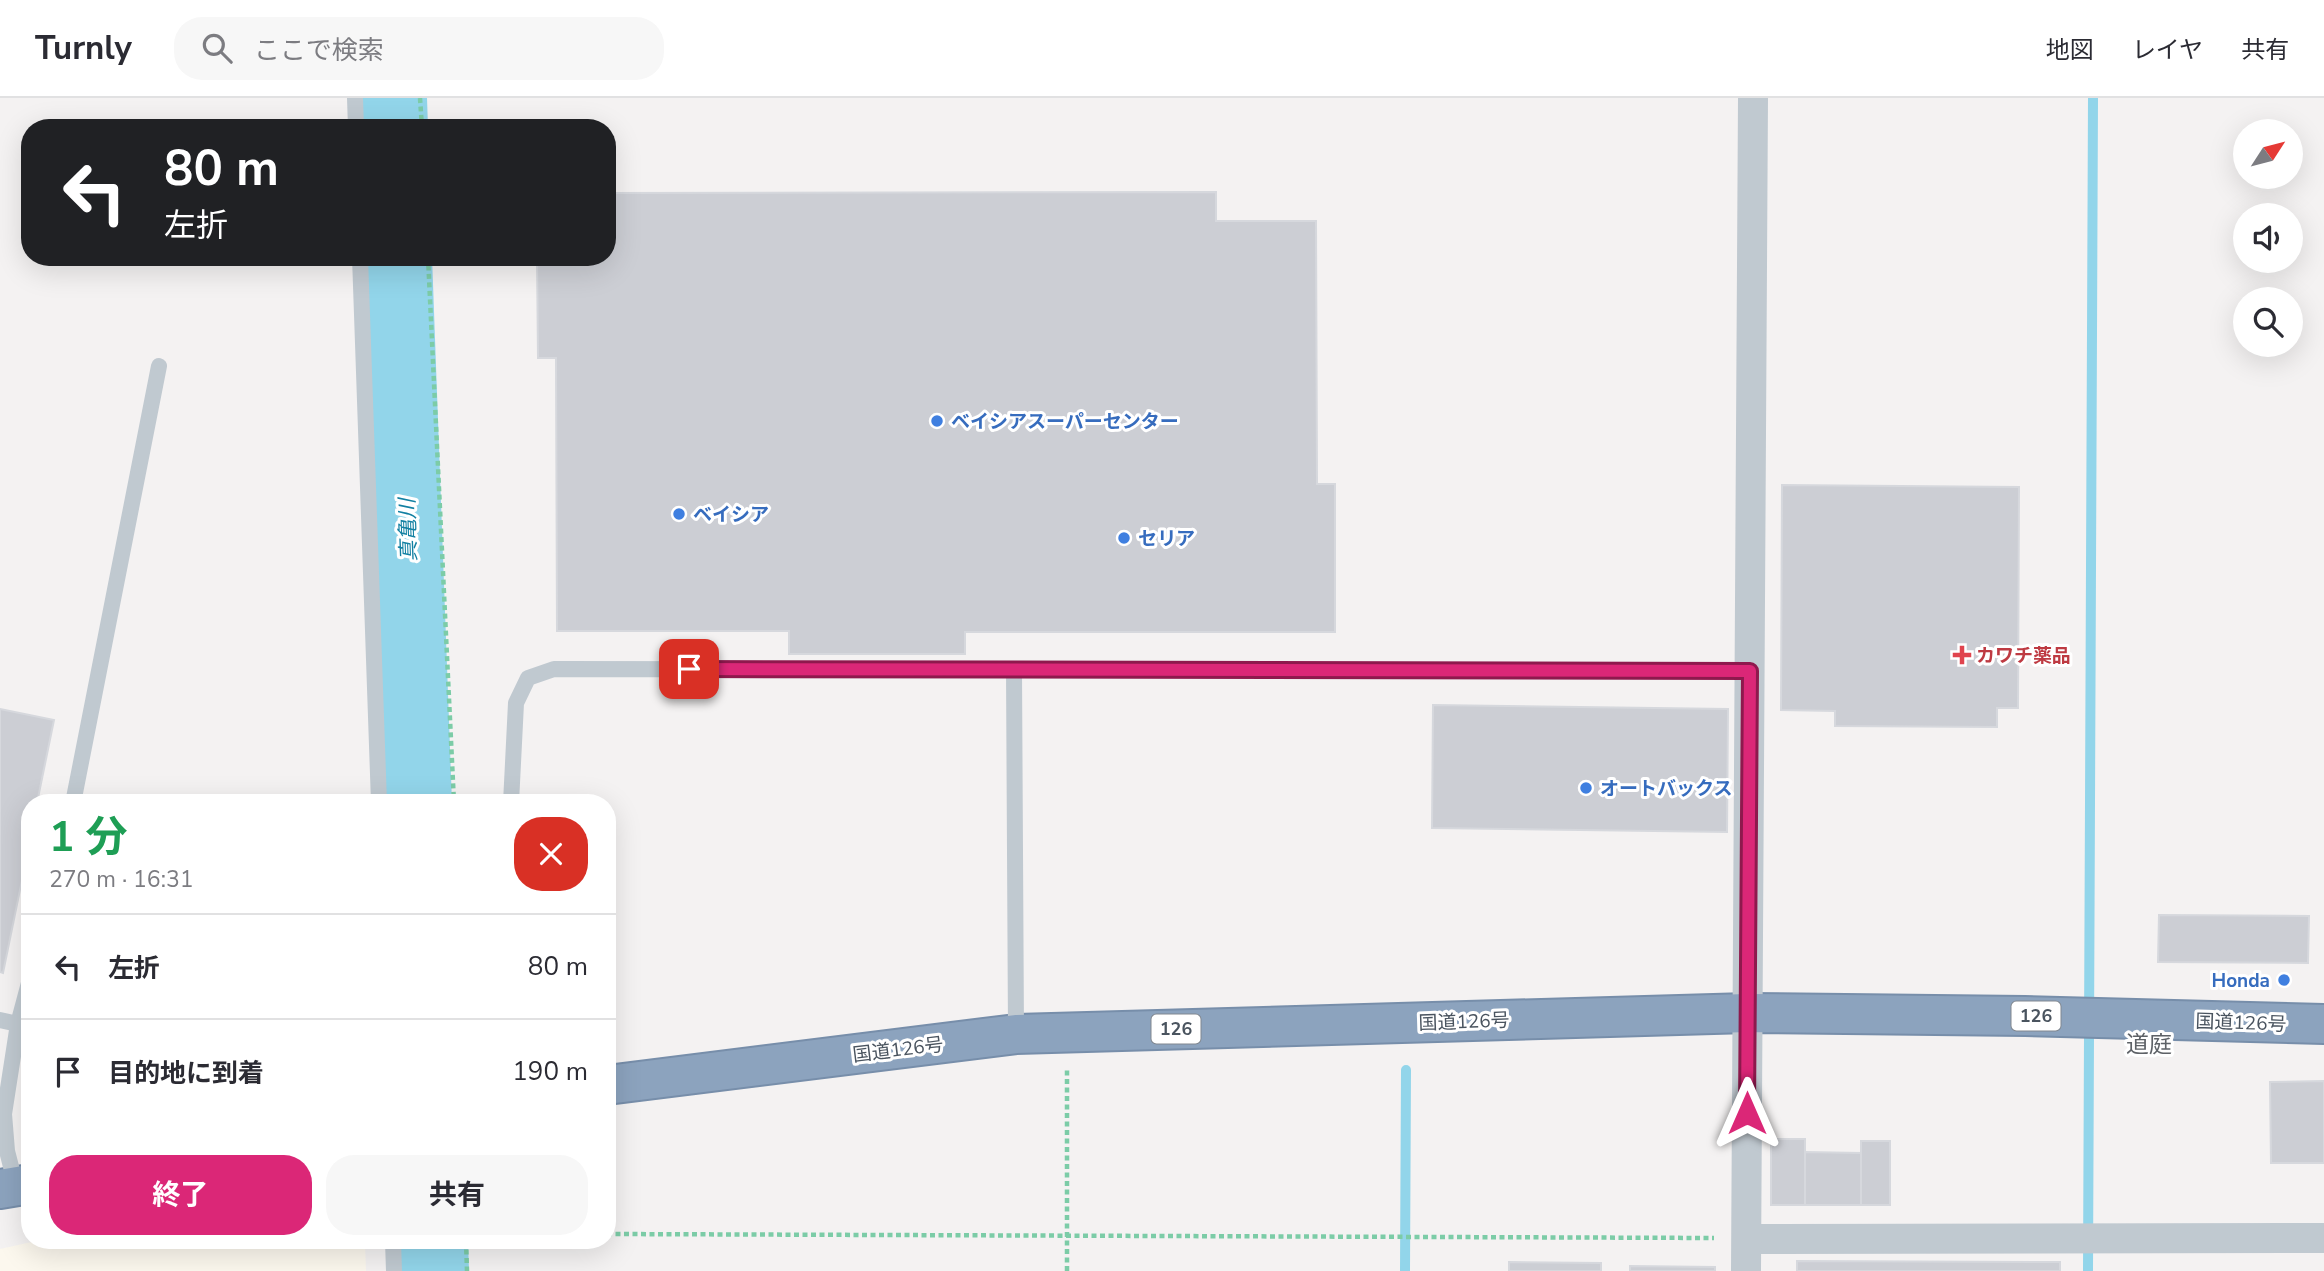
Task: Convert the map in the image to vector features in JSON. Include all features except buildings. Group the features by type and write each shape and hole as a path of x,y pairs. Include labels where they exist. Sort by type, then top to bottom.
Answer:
{"highway":[{"name":"国道126号","path":"616,1084 1016,1034 1067,1032 1748,1013 2089,1017 2324,1024"}],"street":[{"path":"1746,1271 1753,98"},
{"path":"1746,1239 2324,1238"}],"lane":[{"path":"355,98 356,119"},
{"path":"360,266 379,794"},
{"path":"76,794 159,366"},
{"path":"511,794 516,703 528,678 554,669 1750,671"},
{"path":"1014,670 1016,1034"},
{"path":"15,1187 7,1152 4,1114 21,1013"},
{"path":"0,1020 18,1024"},
{"path":"393,1249 394,1271"}],"path":[{"path":"420,98 421,119"},
{"path":"428,266 454,794"},
{"path":"1067,1032 1067,1271"},
{"path":"616,1234 1746,1239"},
{"path":"466,1249 467,1271"}],"shaded area":[{"path":"21,1244 21,1249 365,1249 366,1271 0,1271 0,1249"}],"waterway":[{"name":"真亀川","path":"393,98 394,119"},
{"path":"2088,1271 2093,98"},
{"name":"真亀川","path":"398,266 418,794"},
{"path":"1405,1271 1406,1070"},
{"name":"真亀川","path":"434,1249 435,1271"}],"place":[{"name":"ベイシアスーパーセンター","path":"937,421"},
{"name":"ベイシア","path":"679,514"},
{"name":"セリア","path":"1124,538"},
{"name":"カワチ薬品","path":"1962,655"},
{"name":"オートバックス","path":"1586,788"},
{"name":"Honda","path":"2284,980"}],"district":[{"name":"道庭","path":"2149,1044"}],"route":[{"path":"689,669 1750,671 1747,1113"}]}
